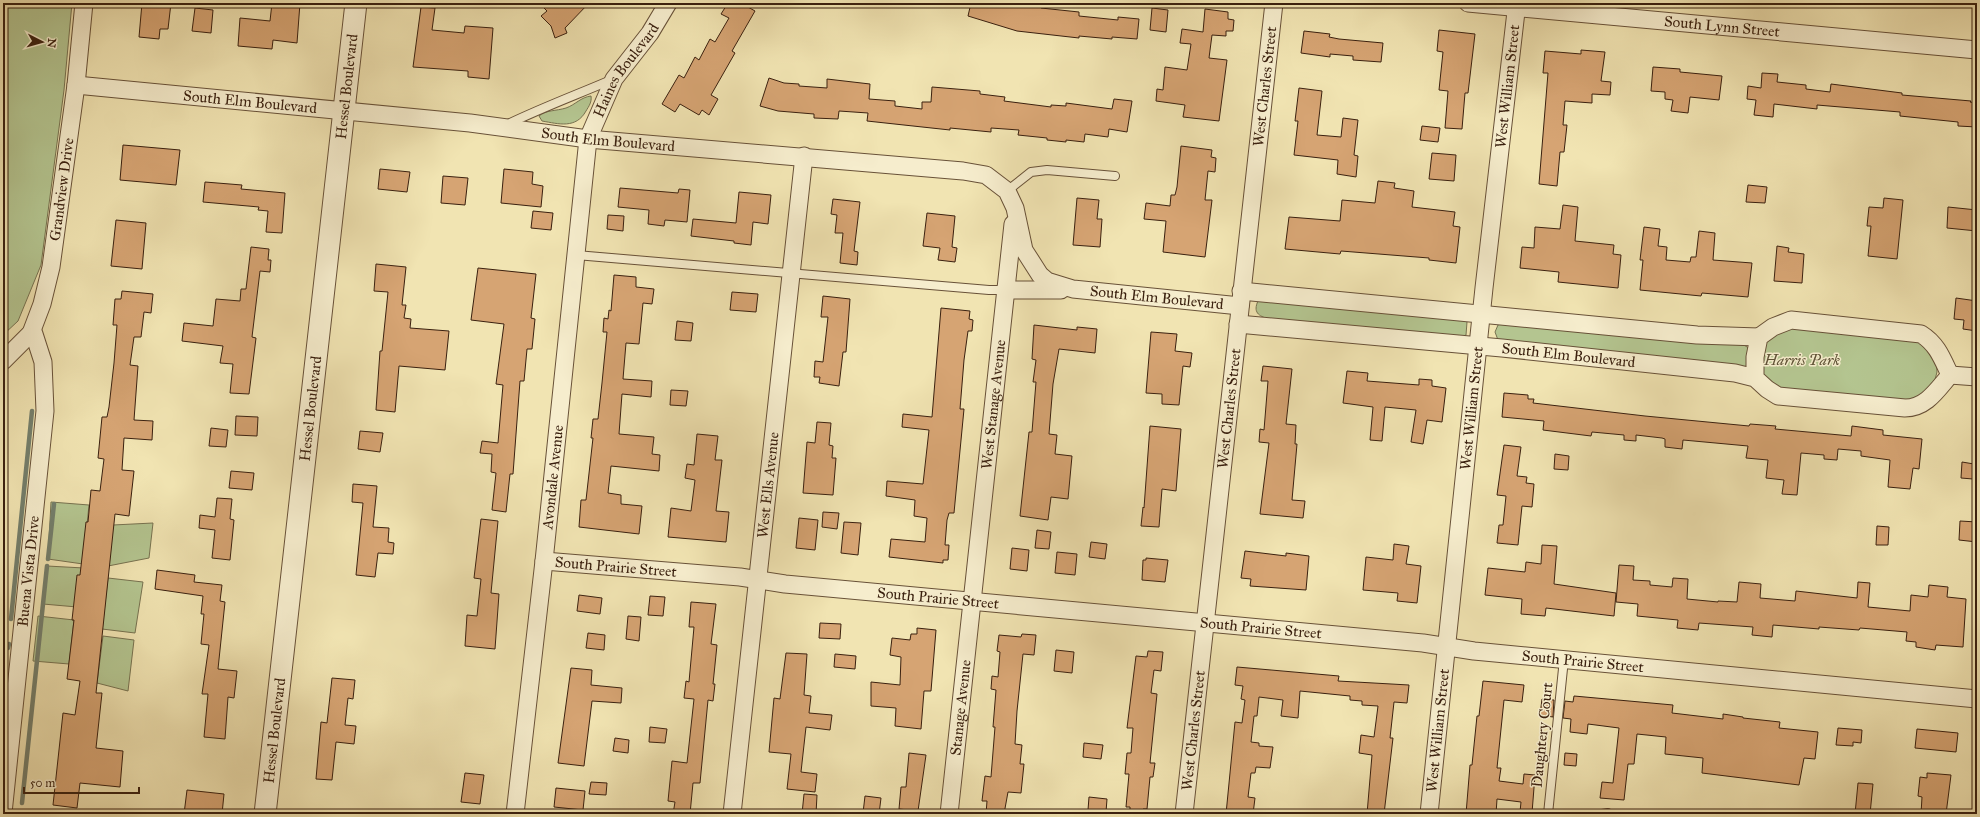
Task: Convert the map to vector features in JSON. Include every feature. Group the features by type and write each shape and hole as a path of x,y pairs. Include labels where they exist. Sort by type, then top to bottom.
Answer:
{"street":[{"name":"Grandview Drive","path":"3,361 31,333 42,304 51,267 76,86 84,3"},
{"name":"Hessel Boulevard","path":"265,814 356,3"},
{"name":"Haines Boulevard","path":"588,139 614,79 650,33 668,3"},
{"name":"West Charles Street","path":"1184,814 1274,3"},
{"name":"South Lynn Street","path":"1468,3 1517,5 1977,50"},
{"name":"West William Street","path":"1429,814 1482,314 1517,5"},
{"name":"South Elm Boulevard","path":"76,86 502,127 588,139 804,156 963,171 986,175 1007,191 1015,208 1024,250 1040,275 1047,281 1073,290"},
{"name":"Avondale Avenue","path":"515,814 544,561 588,139"},
{"name":"West Ells Avenue","path":"732,814 804,156"},
{"name":"West Stanage Avenue","path":"972,600 1015,208"},
{"name":"South Elm Boulevard","path":"1005,290 1073,290 1241,298 1482,314 1697,335 1760,337"},
{"path":"1756,378 1755,357 1760,337 1773,327 1791,320 1911,331 1921,334 1931,340 1940,352 1950,374 1977,377"},
{"name":"South Elm Boulevard","path":"1238,324 1479,346 1735,373 1756,378 1767,389 1778,396 1905,408 1913,408 1924,403 1950,374"},
{"name":"Buena Vista Drive","path":"3,813 10,671 44,411 43,362 34,334 31,333"},
{"name":"South Prairie Street","path":"544,561 972,600 1080,612 1447,647 1474,651 1977,699"},
{"name":"Stanage Avenue","path":"949,814 972,600"}],"lane":[{"path":"502,127 542,108 569,99 614,79"},
{"path":"1007,191 1031,172 1047,170 1115,176"},
{"path":"576,255 792,272 989,290 1005,290"},
{"name":"Daughtery Court","path":"1548,814 1564,659"}],"green space":[{"path":"3,3 72,3 64,90 41,265 18,321 3,335"},
{"path":"591,96 591,102 582,117 572,123 561,124 542,121 539,116 548,112 566,108 584,98"},
{"path":"1258,301 1460,317 1467,322 1466,335 1458,339 1269,319 1259,315 1256,311"},
{"name":"Harris Park","path":"1505,321 1744,345 1750,349 1748,366 1741,368 1498,340 1495,332 1498,325"},
{"name":"Harris Park","path":"1791,325 1919,338 1936,355 1937,372 1933,387 1911,402 1781,390 1762,373 1765,342"},
{"path":"51,502 89,505 83,564 48,559"},
{"path":"153,523 149,558 108,566 113,525"},
{"path":"47,566 84,568 77,607 43,604"},
{"path":"108,578 143,582 135,633 102,629"},
{"path":"38,616 74,620 69,664 33,661"},
{"path":"103,636 134,640 128,691 97,683"}],"building":[{"path":"142,3 171,3 168,29 160,29 159,39 139,37"},
{"path":"272,3 300,3 297,43 273,40 272,49 238,46 240,18 270,21"},
{"path":"539,3 589,3 565,28 567,33 555,38 551,26 541,16 547,11"},
{"path":"728,3 741,3 755,11 732,51 735,53 711,95 718,99 709,115 702,110 699,115 680,104 675,112 662,104 679,75 684,78 695,57 699,60 710,39 715,42 729,18 721,14"},
{"path":"971,3 1026,3 1041,5 1041,8 1079,12 1079,16 1118,20 1118,17 1139,19 1137,39 1112,37 1112,39 1079,36 1079,38 1017,31 968,16"},
{"path":"421,7 435,8 432,30 464,33 465,26 493,28 489,79 468,77 468,71 413,67"},
{"path":"195,8 213,10 211,33 192,31"},
{"path":"1152,8 1168,10 1166,32 1150,30"},
{"path":"1205,9 1228,12 1228,19 1234,20 1233,31 1226,31 1226,36 1212,35 1209,58 1227,60 1219,121 1183,117 1185,105 1156,101 1157,89 1163,90 1165,67 1187,70 1191,44 1180,43 1182,29 1203,32"},
{"path":"1439,30 1475,34 1468,93 1465,93 1462,129 1445,128 1448,91 1439,90 1443,52 1437,51"},
{"path":"1304,31 1330,34 1329,37 1339,39 1383,43 1381,62 1353,60 1353,56 1330,54 1330,57 1301,53"},
{"path":"1581,50 1605,52 1601,81 1611,82 1610,95 1592,94 1592,103 1565,101 1563,125 1567,125 1564,152 1560,152 1557,186 1539,184 1548,73 1543,73 1545,51 1581,54"},
{"path":"1653,67 1680,69 1680,72 1722,76 1719,100 1690,97 1688,113 1671,111 1673,100 1665,99 1665,92 1651,91"},
{"path":"1762,73 1778,74 1777,82 1806,85 1806,89 1830,92 1831,84 1902,93 1902,95 1971,101 1970,102 1977,103 1977,127 1958,126 1958,122 1900,116 1900,112 1817,105 1817,109 1774,104 1773,117 1754,115 1756,100 1747,99 1748,86 1761,88"},
{"path":"769,78 784,83 799,84 799,86 827,88 827,79 870,84 869,99 895,101 895,106 922,109 922,102 931,102 932,87 980,91 980,94 1005,97 1004,101 1051,107 1051,105 1066,106 1066,103 1112,109 1114,99 1132,101 1127,132 1109,129 1108,137 1085,134 1084,142 1066,140 1066,142 1047,140 1047,138 1018,135 1019,130 991,128 991,132 950,128 950,130 867,121 868,113 839,111 838,119 814,118 814,114 778,111 760,106"},
{"path":"1299,88 1322,91 1317,135 1341,137 1343,118 1358,120 1354,155 1358,156 1356,177 1337,174 1338,160 1294,155 1298,121 1295,121"},
{"path":"1422,126 1440,128 1438,142 1420,140"},
{"path":"123,145 180,150 176,185 120,180"},
{"path":"1181,146 1212,150 1211,157 1216,158 1215,172 1208,171 1205,200 1212,200 1205,257 1163,252 1166,221 1144,219 1146,203 1170,206 1171,195 1175,195 1177,187"},
{"path":"1432,153 1456,155 1454,181 1429,179"},
{"path":"380,169 410,172 407,192 378,189"},
{"path":"504,169 533,172 532,184 543,186 541,207 501,203"},
{"path":"443,176 468,178 465,205 441,203"},
{"path":"1378,181 1395,183 1394,188 1414,191 1412,207 1455,212 1453,226 1460,227 1456,263 1429,260 1429,258 1341,251 1340,254 1285,249 1289,217 1340,221 1342,200 1375,203"},
{"path":"205,182 242,185 241,189 285,193 282,233 266,232 268,211 258,210 259,207 203,202"},
{"path":"1748,185 1767,187 1765,203 1746,202"},
{"path":"620,188 678,193 679,189 690,190 687,222 665,220 664,226 648,224 649,210 618,207"},
{"path":"739,192 771,195 768,224 753,222 751,245 734,243 734,241 691,236 693,219 736,223"},
{"path":"1077,198 1099,200 1097,219 1102,219 1100,247 1073,245"},
{"path":"1884,198 1903,200 1897,259 1868,256 1871,226 1867,226 1869,207 1883,208"},
{"path":"833,199 860,202 854,251 858,252 857,265 840,263 843,233 835,233 837,215 831,214"},
{"path":"1563,205 1578,207 1575,241 1614,245 1613,254 1621,255 1618,288 1558,282 1559,272 1520,268 1522,247 1534,248 1535,227 1560,229"},
{"path":"1948,207 1977,210 1977,231 1947,228"},
{"path":"533,211 553,213 551,230 531,228"},
{"path":"927,213 955,216 952,247 957,248 955,262 938,260 940,248 923,246"},
{"path":"608,215 624,216 623,231 607,229"},
{"path":"116,220 146,223 142,269 111,266"},
{"path":"1644,227 1660,229 1658,246 1667,247 1666,260 1690,262 1691,257 1696,257 1699,231 1715,233 1713,260 1752,263 1748,297 1702,293 1701,296 1640,290 1643,260 1640,260"},
{"path":"1777,246 1789,248 1788,252 1804,254 1802,283 1774,281"},
{"path":"251,247 269,249 268,260 271,260 270,272 260,271 252,337 256,338 249,394 230,393 233,364 220,363 223,346 182,341 184,323 213,326 216,299 240,301 241,289 246,289"},
{"path":"376,264 406,267 402,305 406,305 404,318 411,319 410,328 449,331 445,370 399,366 395,412 376,410 380,351 382,351 388,292 374,291"},
{"path":"478,268 536,274 531,318 535,319 532,349 527,349 524,381 520,381 513,474 510,474 506,512 492,510 496,473 491,472 492,454 480,453 482,441 498,443 503,385 496,384 504,324 471,320"},
{"path":"614,275 636,277 636,287 654,289 652,304 643,303 639,344 626,343 623,379 652,381 651,397 622,394 619,434 654,437 652,454 660,455 659,471 611,466 608,493 621,495 621,504 642,506 639,534 579,527 581,500 586,500 593,438 591,438 593,419 598,419 607,332 603,332 604,318 608,319 609,310 611,311"},
{"path":"122,291 153,294 151,313 144,312 141,337 134,337 130,365 138,366 134,420 153,421 152,440 124,438 122,470 134,471 129,516 115,514 96,693 102,693 96,748 123,751 120,787 80,783 77,808 53,805 63,713 75,715 80,681 67,679 74,620 72,620 77,575 80,575 86,522 88,522 91,490 100,491 104,459 98,458 102,417 107,417 114,363 117,325 113,325 115,299 121,299"},
{"path":"732,292 758,294 756,312 730,310"},
{"path":"823,296 850,299 846,352 843,352 839,386 819,383 820,377 814,377 815,361 823,362 828,317 821,317"},
{"path":"1956,298 1977,301 1977,331 1963,329 1964,320 1954,319"},
{"path":"941,308 970,311 969,319 973,320 972,331 968,331 964,360 960,409 964,409 954,513 949,513 947,520 945,545 949,545 948,560 943,560 943,563 889,557 891,539 925,542 927,518 914,516 915,500 886,496 887,481 923,484 929,430 902,427 903,414 932,417"},
{"path":"677,321 693,323 691,341 675,340"},
{"path":"1034,325 1077,330 1077,327 1097,329 1095,353 1059,349 1053,384 1049,434 1057,435 1055,454 1072,456 1068,499 1051,497 1048,520 1020,516 1029,432 1032,432 1036,382 1033,382 1036,360 1032,359"},
{"path":"1151,332 1177,334 1175,351 1192,353 1190,367 1183,366 1179,405 1162,404 1162,394 1146,393"},
{"path":"1263,366 1292,369 1286,424 1296,425 1295,444 1297,444 1292,500 1305,501 1303,518 1260,514 1269,443 1259,442 1260,429 1264,430 1268,381 1261,381"},
{"path":"1347,371 1368,373 1367,381 1419,385 1419,379 1432,380 1432,386 1446,388 1442,422 1427,420 1423,444 1411,442 1416,410 1385,407 1382,441 1370,440 1373,407 1343,403"},
{"path":"671,390 688,391 686,406 670,405"},
{"path":"1504,393 1528,395 1528,399 1534,399 1533,403 1749,426 1750,424 1776,426 1775,429 1851,436 1852,426 1883,430 1883,435 1922,439 1919,469 1913,468 1910,489 1888,487 1890,460 1861,456 1861,451 1838,449 1837,460 1824,459 1824,455 1801,453 1797,495 1782,494 1784,480 1766,478 1768,460 1746,458 1748,446 1683,440 1682,449 1665,447 1665,439 1662,438 1636,435 1636,441 1624,440 1624,435 1592,432 1591,436 1543,430 1544,421 1502,417"},
{"path":"236,416 258,417 257,436 235,435"},
{"path":"817,422 831,423 829,445 833,446 832,458 836,458 833,495 803,493 807,442 815,443"},
{"path":"1150,426 1181,429 1176,491 1162,489 1159,527 1141,526 1143,507 1144,508"},
{"path":"211,428 228,430 226,447 209,446"},
{"path":"360,431 383,433 380,452 358,449"},
{"path":"697,434 718,436 715,460 722,460 716,511 729,512 726,542 668,537 671,508 691,511 695,480 685,478 687,464 694,465"},
{"path":"1504,445 1521,447 1517,476 1527,477 1526,483 1534,484 1532,507 1522,506 1518,545 1497,543 1499,525 1503,525 1506,496 1497,495"},
{"path":"1555,454 1569,456 1568,470 1554,469"},
{"path":"1962,462 1974,464 1973,479 1961,478"},
{"path":"231,471 254,473 252,490 229,488"},
{"path":"353,484 377,486 373,527 389,528 388,542 394,543 393,554 378,553 375,577 356,575 363,503 352,502"},
{"path":"217,498 232,499 230,519 234,520 230,560 212,558 215,530 199,528 200,515 215,517"},
{"path":"823,512 839,513 837,529 822,527"},
{"path":"799,518 818,520 815,550 796,548"},
{"path":"481,519 498,521 491,593 499,594 495,649 465,646 467,615 477,616 481,579 474,578"},
{"path":"1960,521 1977,522 1977,542 1959,540"},
{"path":"844,522 861,523 858,555 841,553"},
{"path":"1877,526 1889,527 1888,545 1876,545"},
{"path":"1037,530 1051,532 1049,549 1035,548"},
{"path":"1091,542 1107,544 1105,559 1089,557"},
{"path":"1394,544 1409,546 1406,564 1421,566 1417,603 1397,601 1398,593 1363,590 1366,557 1393,560"},
{"path":"1542,545 1557,546 1554,584 1616,593 1614,616 1546,608 1545,616 1521,614 1522,599 1485,595 1488,568 1525,572 1526,562 1541,564"},
{"path":"1012,548 1029,550 1027,571 1010,569"},
{"path":"1245,551 1286,556 1286,553 1309,556 1306,590 1250,586 1251,579 1241,578"},
{"path":"1057,552 1077,554 1075,575 1055,573"},
{"path":"1146,558 1168,560 1165,582 1142,580 1143,560 1146,560"},
{"path":"1619,565 1634,566 1633,580 1650,581 1650,585 1672,587 1673,578 1688,579 1687,599 1718,602 1737,602 1739,582 1761,584 1760,598 1795,601 1796,591 1857,598 1858,582 1870,583 1868,607 1910,611 1911,595 1928,597 1929,585 1948,587 1947,597 1966,599 1963,647 1936,645 1935,650 1916,647 1916,642 1906,641 1907,632 1860,628 1859,630 1819,627 1819,629 1773,625 1772,637 1752,635 1753,627 1699,623 1698,630 1677,628 1678,620 1637,616 1638,604 1616,602"},
{"path":"157,570 195,575 194,582 222,585 220,601 225,602 218,669 237,671 234,698 228,697 225,739 204,737 208,694 202,694 209,645 201,644 204,614 201,614 203,596 155,589"},
{"path":"579,595 602,598 600,614 577,611"},
{"path":"650,596 665,597 663,616 648,615"},
{"path":"691,602 716,604 711,644 717,645 713,684 715,684 713,701 708,700 700,783 693,783 690,814 673,814 675,802 668,801 672,761 687,763 694,699 684,698 686,681 689,682 694,627 689,627"},
{"path":"628,616 641,617 639,641 626,639"},
{"path":"820,623 841,624 840,639 819,638"},
{"path":"917,628 936,630 931,691 924,691 921,729 895,726 896,708 871,706 871,682 900,685 901,657 890,655 892,638 910,640 911,634 917,634"},
{"path":"588,633 605,635 604,650 586,648"},
{"path":"1022,634 1036,635 1034,655 1023,654 1017,711 1015,744 1022,745 1020,764 1024,764 1021,793 1008,792 1004,814 986,814 987,801 982,801 985,776 991,777 996,690 991,689 992,676 998,677 1000,652 997,651 999,635 1021,637"},
{"path":"1056,650 1074,652 1072,673 1054,671"},
{"path":"1148,651 1163,652 1161,671 1154,670 1151,693 1157,694 1150,763 1155,763 1153,777 1150,777 1147,809 1143,809 1143,812 1130,811 1130,807 1126,807 1129,774 1125,774 1127,753 1131,753 1133,728 1127,728 1136,656 1147,657"},
{"path":"786,653 807,654 804,695 811,696 809,713 832,715 830,730 806,727 801,772 817,774 815,792 787,789 791,754 769,752 774,698 780,699"},
{"path":"835,654 856,656 855,669 834,667"},
{"path":"1237,667 1339,676 1338,681 1409,685 1407,703 1394,702 1390,738 1393,738 1384,814 1367,814 1372,755 1359,753 1361,735 1374,737 1378,706 1362,705 1362,701 1350,700 1350,696 1300,691 1298,718 1281,716 1283,700 1259,697 1257,716 1254,716 1251,742 1259,743 1259,746 1273,747 1270,768 1256,767 1255,773 1251,773 1248,797 1255,798 1253,814 1226,814 1235,722 1242,723 1245,700 1241,699 1243,686 1235,685"},
{"path":"571,668 592,670 591,685 622,688 621,703 592,701 584,766 558,763"},
{"path":"332,678 355,680 353,699 348,698 345,725 356,726 354,744 336,742 332,780 316,779 321,722 327,723"},
{"path":"1483,681 1524,685 1522,702 1504,700 1497,768 1501,768 1499,781 1523,784 1524,774 1535,775 1532,813 1520,812 1521,802 1497,799 1496,814 1466,814 1470,765 1472,765 1477,716 1479,716"},
{"path":"1574,696 1673,705 1672,713 1723,719 1723,714 1780,722 1779,728 1818,732 1815,759 1804,758 1799,785 1702,773 1703,758 1665,754 1666,737 1637,734 1634,764 1628,764 1624,800 1600,798 1602,782 1613,783 1619,728 1588,724 1587,734 1570,732 1571,719 1563,718 1565,701 1573,702"},
{"path":"1542,699 1554,700 1553,717 1540,715"},
{"path":"650,727 667,729 665,743 649,742"},
{"path":"1838,728 1862,730 1861,743 1853,742 1853,746 1836,745"},
{"path":"1917,729 1958,733 1956,752 1915,748"},
{"path":"615,738 629,740 628,753 613,751"},
{"path":"1084,743 1103,745 1101,759 1083,757"},
{"path":"909,753 926,755 918,811 899,809 901,787 906,787"},
{"path":"1565,753 1577,754 1576,766 1564,765"},
{"path":"465,773 484,775 480,804 461,802"},
{"path":"1927,773 1951,775 1946,814 1921,814 1922,797 1918,796 1920,777 1927,778"},
{"path":"591,782 607,783 606,795 589,794"},
{"path":"1858,783 1873,784 1870,814 1855,814"},
{"path":"556,788 585,791 583,810 554,807"},
{"path":"187,790 224,794 222,814 184,814"},
{"path":"804,794 817,795 816,814 802,814"},
{"path":"865,796 881,798 879,814 863,813"},
{"path":"1089,797 1107,799 1106,812 1088,810"}],"waterway":[{"path":"11,619 32,411"},
{"path":"48,559 54,504"},
{"path":"22,803 47,566"},
{"path":"8,648 9,644"}]}
